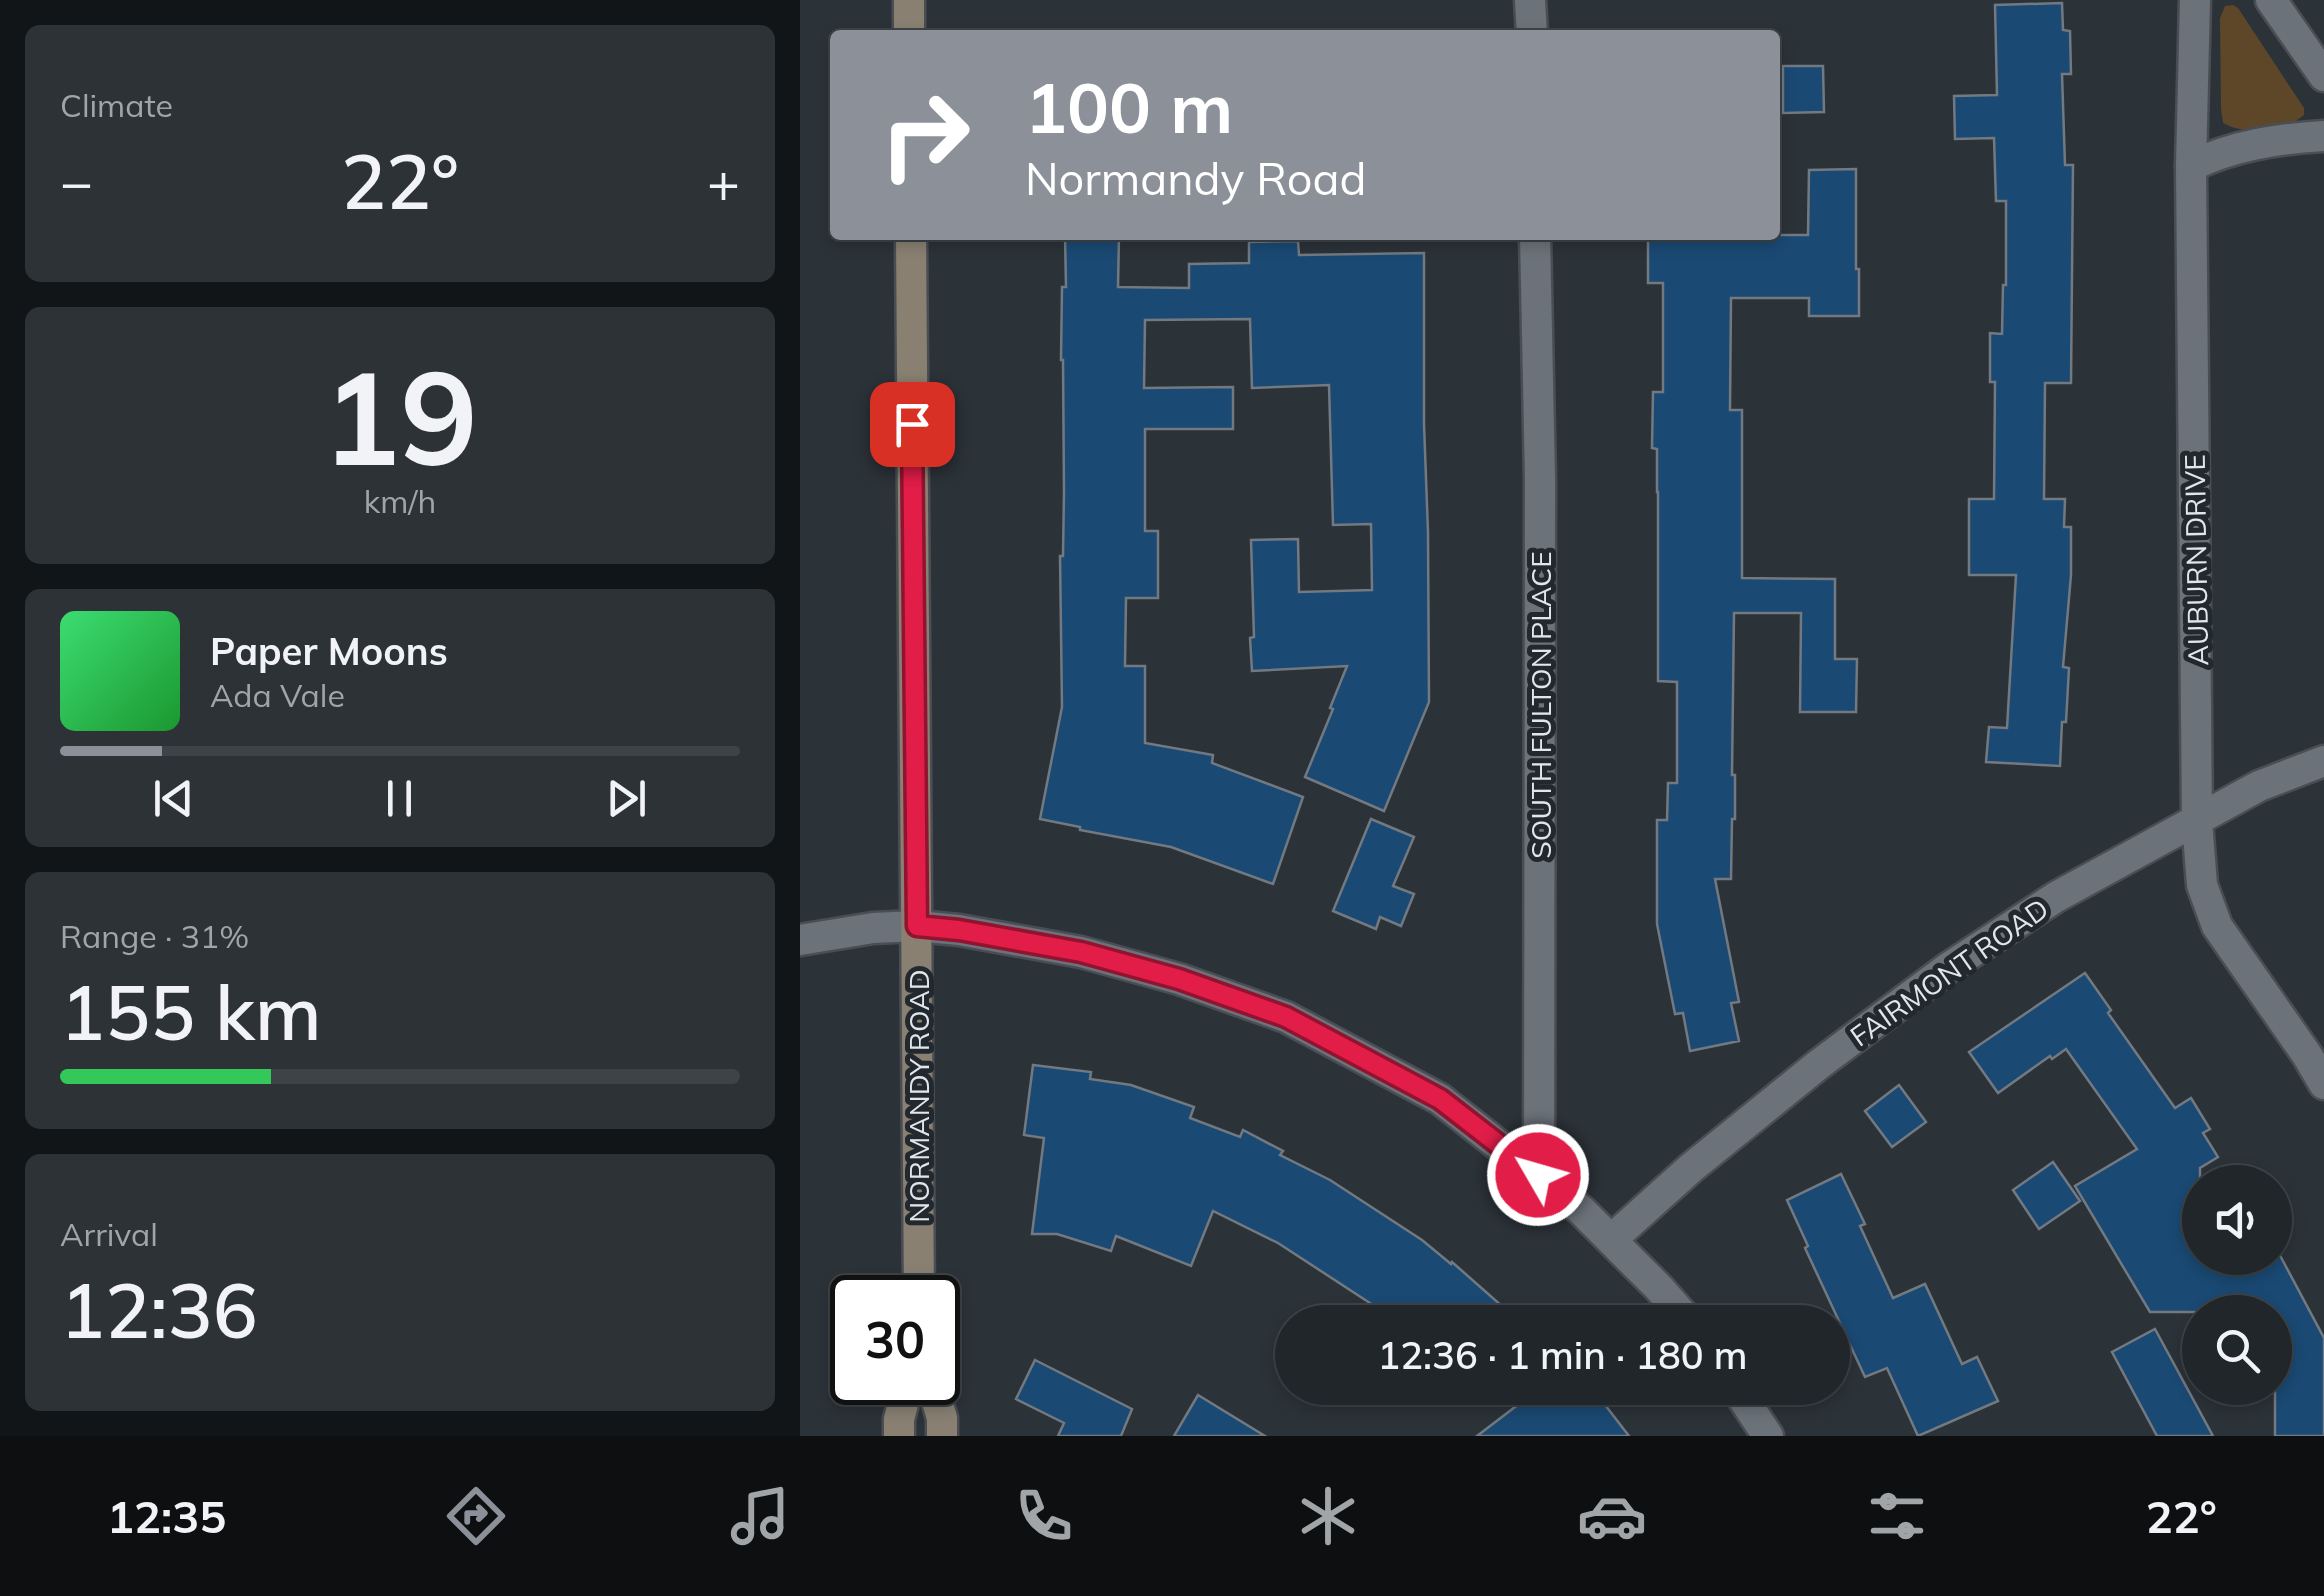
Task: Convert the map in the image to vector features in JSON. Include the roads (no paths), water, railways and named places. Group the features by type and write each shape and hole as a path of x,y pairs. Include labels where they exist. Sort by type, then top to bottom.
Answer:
{"street":[{"path":"909,0 909,30"},
{"path":"1530,0 1532,30"},
{"name":"AUBURN DRIVE","path":"2195,0 2192,166 2198,821 2202,886 2217,926 2324,1084"},
{"path":"2271,0 2324,76"},
{"path":"2192,166 2240,146 2324,136"},
{"name":"NORMANDY ROAD","path":"911,240 919,1275"},
{"name":"SOUTH FULTON PLACE","path":"1535,240 1540,479 1538,1175"},
{"name":"FAIRMONT ROAD","path":"1612,1238 1818,1065 1948,968 2056,897 2259,786 2324,761"},
{"path":"800,940 873,928 917,926 959,930 1081,952 1179,979 1286,1017 1440,1099 1581,1210 1673,1305"},
{"path":"899,1436 903,1405"},
{"path":"938,1405 942,1436"},
{"path":"1747,1405 1768,1436"}]}
